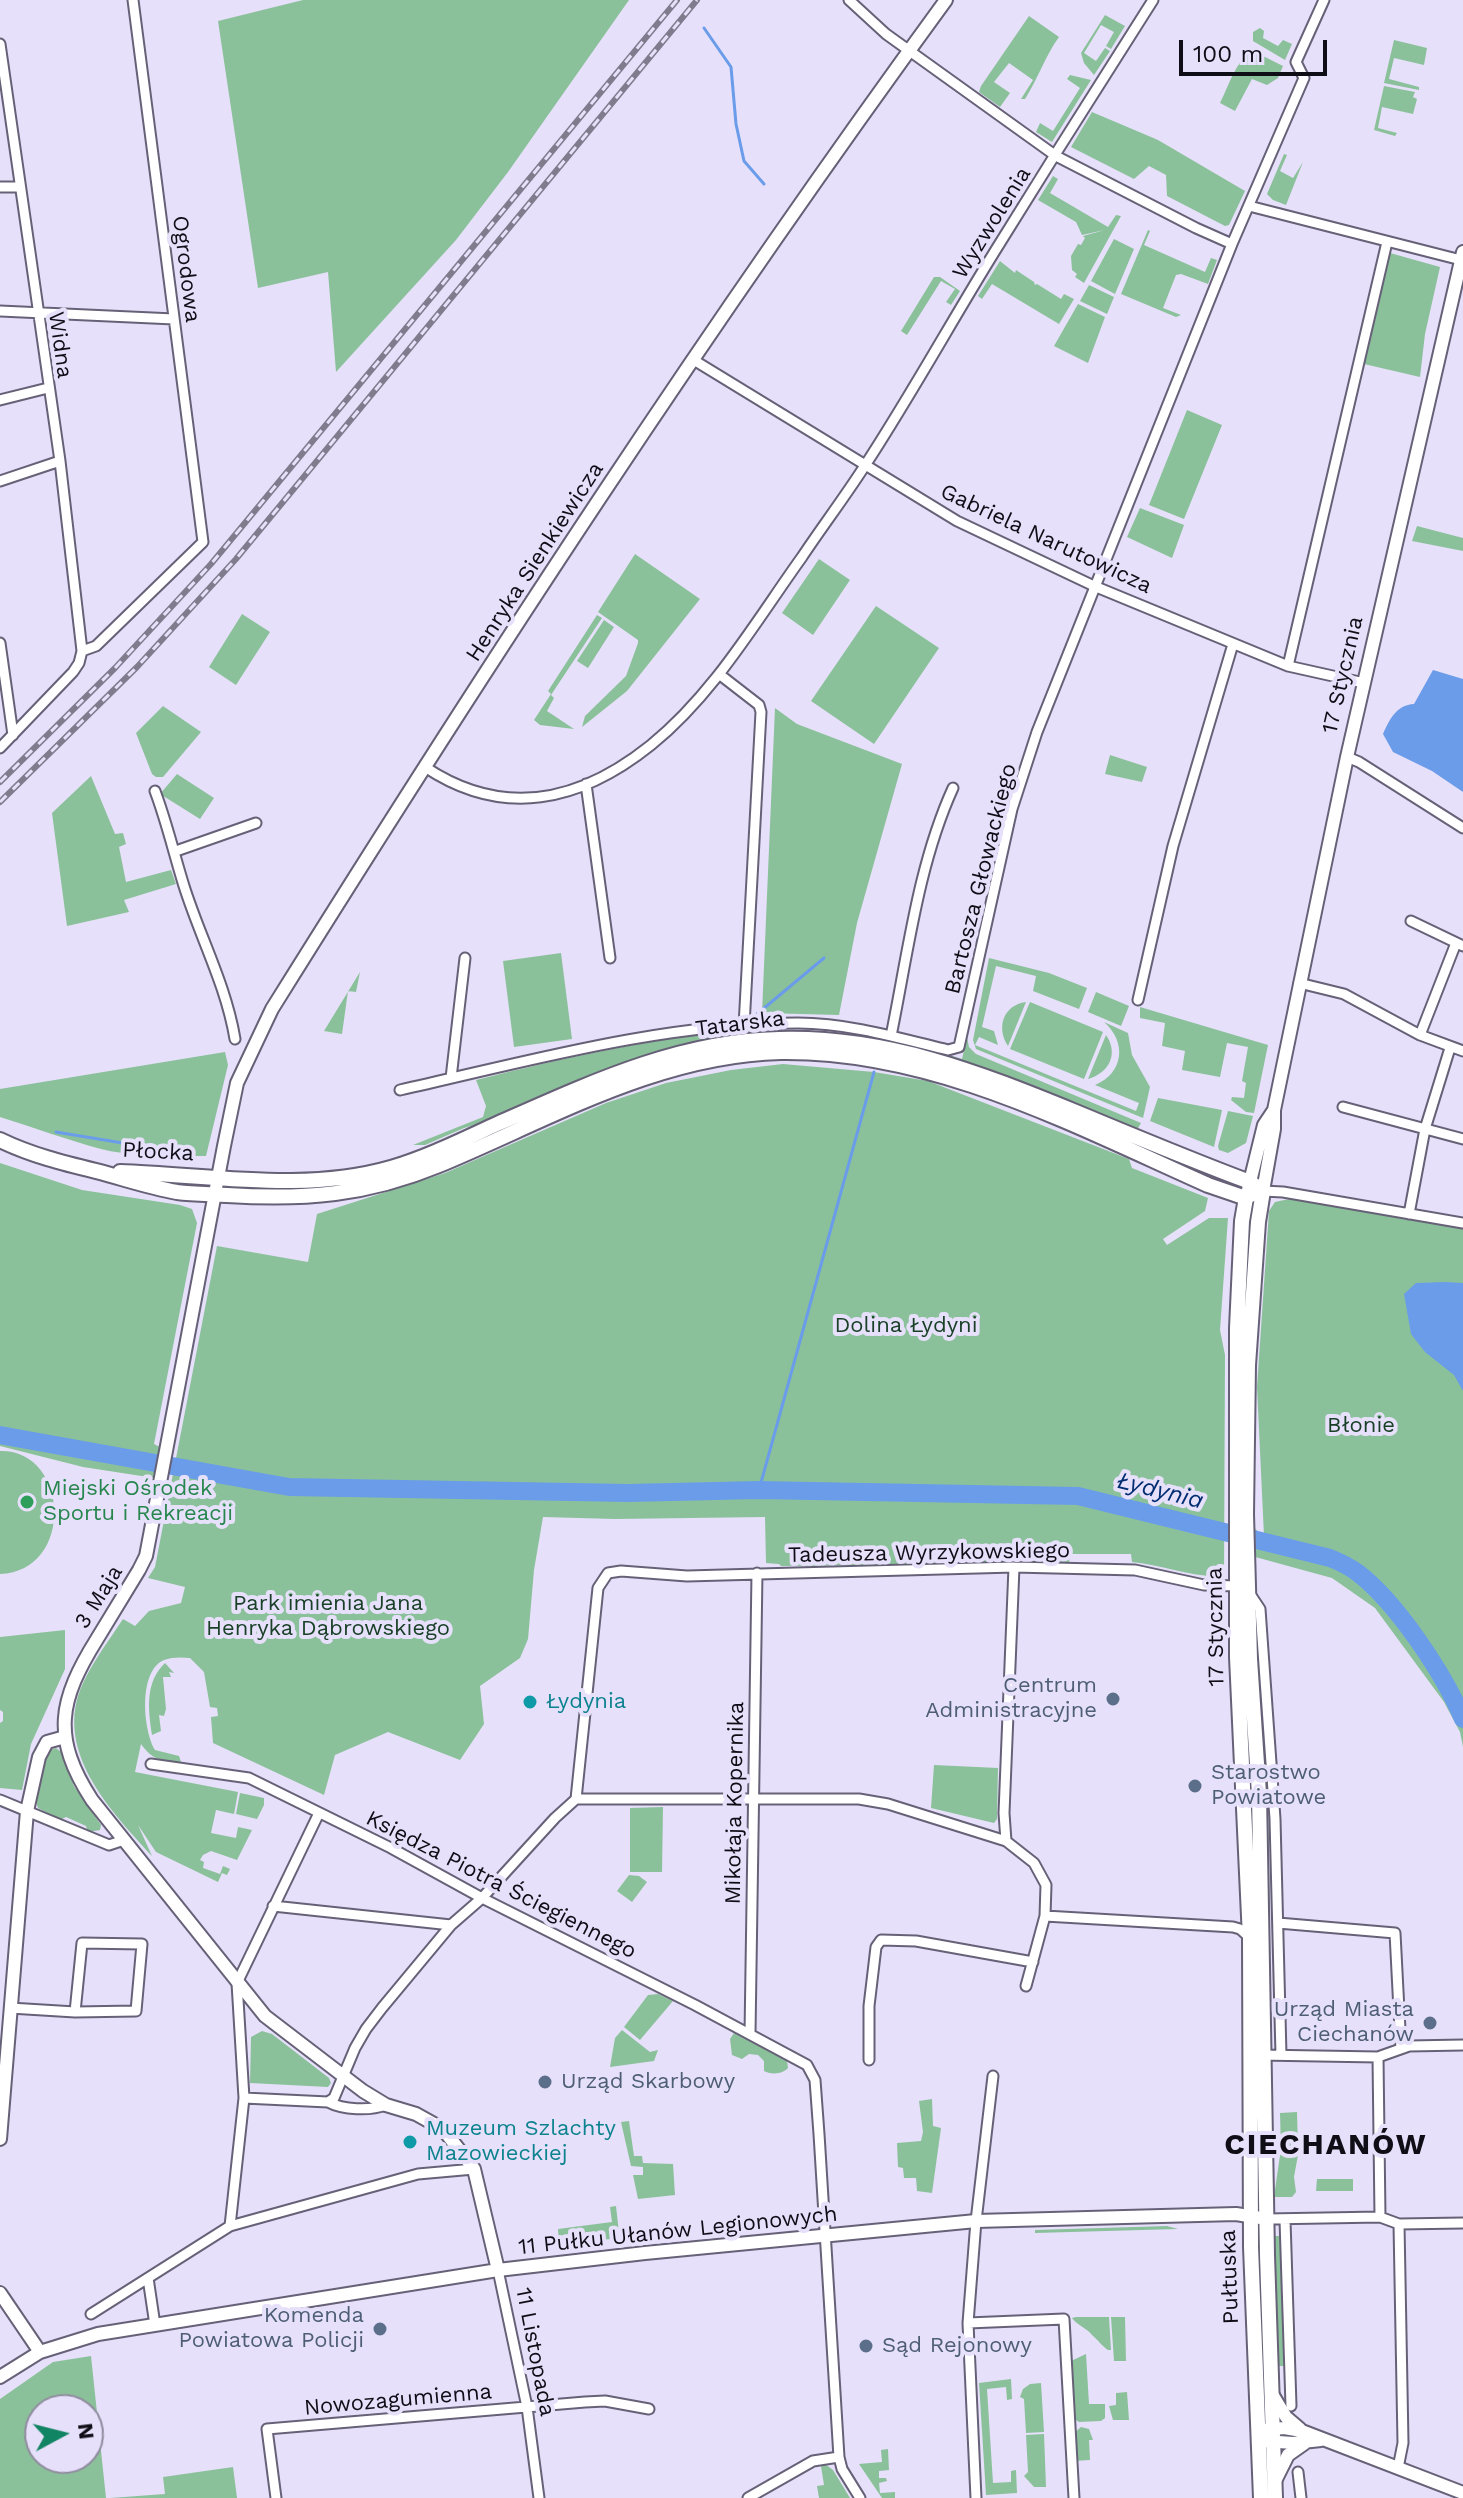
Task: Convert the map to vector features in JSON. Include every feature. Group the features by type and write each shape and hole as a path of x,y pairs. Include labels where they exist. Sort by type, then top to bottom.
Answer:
{"main road":[{"name":"Tatarska","path":"217,1176 324,1181 370,1173 424,1157 597,1079 631,1067 701,1049 778,1039 842,1041 932,1058 973,1071 1250,1182 1263,1191"},
{"name":"Tatarska","path":"214,1194 298,1198 374,1186 439,1165 602,1092 634,1081 703,1062 779,1052 872,1059 936,1073 1010,1099 1208,1185 1246,1198"},
{"name":"Płocka","path":"0,1140 53,1161 169,1190 214,1194"},
{"name":"Płocka","path":"96,1171 217,1176"},
{"name":"17 Stycznia","path":"1241,1513 1248,1365 1263,1191"},
{"name":"17 Stycznia","path":"1246,1198 1237,1328 1242,1562 1237,1657 1257,2055"},
{"name":"17 Stycznia","path":"1242,1589 1259,1794 1257,2055"},
{"name":"Pułtuska","path":"1257,2055 1251,2216 1261,2498"},
{"name":"Pułtuska","path":"1257,2055 1267,2219 1274,2491"}],"street":[{"name":"Ogrodowa","path":"82,651 96,646 203,542 133,0"},
{"path":"849,0 908,51 1056,156 1232,244"},
{"name":"Henryka Sienkiewicza","path":"217,1176 237,1083 272,1009 425,767 692,359 946,0"},
{"name":"Wyzwolenia","path":"425,767 463,788 504,799 542,799 586,784 651,745 719,674 865,466 1153,0"},
{"name":"Bartosza Głowackiego","path":"959,1047 1012,809 1041,721 1232,244 1304,78 1296,62 1324,0"},
{"name":"Widna","path":"0,44 60,461 82,651"},
{"path":"0,187 19,187"},
{"path":"1249,206 1387,242 1462,256"},
{"path":"1288,666 1387,242"},
{"name":"17 Stycznia","path":"1263,1191 1274,1129 1274,1110 1347,757 1462,256"},
{"path":"0,311 174,319"},
{"name":"Gabriela Narutowicza","path":"692,359 957,521 1094,586 1288,666 1364,683"},
{"path":"0,400 48,388"},
{"path":"0,481 60,461"},
{"path":"0,643 13,735"},
{"path":"1138,1000 1173,846 1233,644"},
{"path":"0,748 73,672 82,651"},
{"path":"719,674 759,705 761,712 744,1026"},
{"path":"1347,757 1463,828"},
{"path":"586,784 610,958"},
{"path":"891,1036 926,864 940,816 953,788"},
{"path":"155,791 176,851 184,886 225,997 235,1039"},
{"path":"176,851 256,823"},
{"path":"1411,921 1460,944 1420,1035"},
{"path":"451,1078 465,958"},
{"path":"1299,983 1344,994 1420,1035 1463,1051"},
{"name":"Tatarska","path":"400,1090 597,1046 744,1026 823,1025 891,1036 948,1050 959,1047"},
{"path":"1409,1214 1425,1129 1450,1048"},
{"path":"1343,1107 1463,1139"},
{"name":"17 Stycznia","path":"1246,1198 1264,1125 1274,1110"},
{"name":"3 Maja","path":"217,1176 146,1556 77,1672 64,1711 65,1737 77,1777 265,2016 343,2078 386,2105 416,2114 443,2129 474,2169"},
{"path":"1246,1198 1263,1191 1283,1192 1463,1223"},
{"path":"1006,1841 1004,1813 1014,1567"},
{"name":"Tadeusza Wyrzykowskiego","path":"576,1799 598,1588 608,1573 621,1571 687,1576 1014,1567 1135,1570 1204,1585 1242,1589"},
{"name":"Mikołaja Kopernika","path":"750,2034 757,1573"},
{"name":"17 Stycznia","path":"1242,1589 1260,1609 1275,1819 1281,2055"},
{"path":"0,2139 27,1811 39,1757 47,1742 65,1737"},
{"name":"Księdza Piotra Ściegiennego","path":"151,1764 249,1778 404,1855 807,2065 815,2080 825,2236"},
{"path":"328,2102 334,2098 366,2029 451,1925 482,1898 576,1799 859,1799 888,1804 1006,1841 1034,1863 1046,1885 1045,1916 1026,1986"},
{"path":"0,1800 109,1845 124,1840"},
{"path":"230,2226 244,2098 237,1983 319,1813"},
{"path":"273,1906 451,1925"},
{"path":"1045,1916 1233,1927 1250,1938"},
{"path":"1278,1923 1395,1933 1401,2049"},
{"path":"869,2060 869,2006 876,1947 881,1940 916,1941 1033,1962"},
{"path":"10,2008 75,2012 136,2011 142,1944 82,1943 75,2012"},
{"path":"1257,2055 1378,2057 1417,2045 1463,2045"},
{"path":"1378,2057 1380,2217"},
{"path":"976,2498 968,2323 993,2076"},
{"path":"244,2098 328,2102 335,2106 375,2109 386,2105"},
{"path":"91,2314 230,2226 418,2174 474,2169"},
{"name":"11 Listopada","path":"474,2169 527,2407 539,2498"},
{"name":"11 Pułku Ułanów Legionowych","path":"0,2377 40,2352 98,2334 498,2270 976,2221 1236,2214 1267,2219"},
{"path":"1267,2219 1380,2217 1399,2224 1463,2223"},
{"path":"1285,2220 1291,2406"},
{"path":"1398,2468 1403,2443 1399,2224"},
{"path":"825,2236 839,2457 842,2469 860,2498"},
{"path":"148,2278 155,2325"},
{"path":"0,2293 40,2352"},
{"path":"968,2323 1064,2319 1074,2498"},
{"path":"1271,2392 1286,2417 1305,2436"},
{"name":"Nowozagumienna","path":"276,2498 267,2429 605,2401 649,2409"},
{"path":"1257,2436 1305,2436 1322,2440 1463,2493"},
{"path":"1274,2491 1288,2455 1305,2436"},
{"path":"748,2498 813,2461 839,2457"},
{"path":"1298,2472 1301,2498"}],"green space":[{"path":"303,0 629,0 508,172 456,240 336,372 328,272 258,288 218,21"},
{"path":"1105,15 1125,26 1111,49 1106,46 1114,32 1101,25 1084,53 1096,61 1105,48 1110,51 1094,75 1084,63 1081,53"},
{"path":"1029,16 1059,37 1025,99 1021,99 1033,80 1009,63 994,82 1010,93 1000,107 979,92"},
{"path":"1260,28 1264,31 1263,38 1278,46 1283,40 1292,44 1285,60 1253,41 1253,32"},
{"path":"1394,40 1427,48 1424,65 1394,58 1389,79 1419,87 1419,90 1384,83"},
{"path":"1253,51 1283,66 1278,78 1267,85 1252,79 1235,111 1220,103 1237,67"},
{"path":"1070,75 1091,80 1052,142 1036,132 1040,123 1053,131 1080,88 1067,79"},
{"path":"1384,86 1415,92 1413,97 1417,99 1413,114 1382,107 1378,128 1397,133 1395,136 1374,130"},
{"path":"1092,112 1158,140 1245,191 1229,225 1225,226 1167,196 1166,175 1149,166 1134,179 1071,147"},
{"path":"1284,154 1287,155 1280,171 1293,178 1303,162 1286,205 1267,194"},
{"path":"1053,176 1058,179 1050,193 1108,227 1116,215 1121,216 1084,283 1075,277 1077,274 1072,270 1071,256 1078,244 1081,245 1083,236 1105,230 1082,235 1076,222 1038,200"},
{"path":"1148,230 1144,245 1205,272 1211,258 1217,260 1208,284 1176,275 1163,308 1181,315 1176,317 1121,294"},
{"path":"1114,239 1134,249 1115,294 1091,281"},
{"path":"1390,253 1440,267 1425,334 1420,377 1364,364"},
{"path":"1000,261 1061,299 1064,294 1074,299 1059,324 992,284 982,299 978,296"},
{"path":"934,277 940,277 960,291 951,305 946,302 955,289 941,281 907,335 901,331"},
{"path":"1089,285 1114,297 1107,314 1080,301"},
{"path":"1078,304 1105,317 1088,363 1054,346"},
{"path":"1187,410 1222,425 1184,519 1149,505"},
{"path":"1140,508 1184,525 1172,558 1127,537"},
{"path":"1417,526 1463,538 1463,551 1412,541"},
{"path":"635,554 700,599 627,691 582,727 585,716 626,676 638,643 598,612"},
{"path":"819,559 850,580 813,635 782,613"},
{"path":"876,606 939,648 874,744 811,701"},
{"path":"242,614 270,632 236,685 209,667"},
{"path":"597,615 602,618 551,695 554,698 547,711 574,729 540,725 534,720 551,694 548,691"},
{"path":"604,620 614,627 588,668 577,661"},
{"path":"163,706 201,732 163,777 156,777 152,774 136,733"},
{"path":"775,708 797,724 902,764 857,923 839,1015 762,1013"},
{"path":"1110,755 1147,767 1142,782 1105,774"},
{"path":"177,774 214,798 200,819 160,794"},
{"path":"91,776 115,834 123,833 126,844 119,847 126,882 171,870 176,884 124,900 129,912 67,926 52,813"},
{"path":"561,953 572,1039 514,1047 503,961"},
{"path":"989,958 1049,973 1087,988 1079,1009 1033,991 1036,976 996,966 982,1027 994,1031 998,1045 979,1037 975,1045 1136,1111 1139,1103 1095,1085 1112,1073 1119,1056 1116,1039 1104,1022 1128,1033 1132,1055 1150,1087 1143,1118 976,1049 973,1040"},
{"path":"360,972 356,992 348,991"},
{"path":"348,992 342,1034 324,1031"},
{"path":"1096,992 1129,1006 1121,1026 1088,1012"},
{"path":"1026,1002 1008,1046 1002,1025 1004,1018 1012,1008"},
{"path":"1030,1002 1103,1032 1084,1079 1010,1049"},
{"path":"1140,1007 1268,1045 1254,1113 1246,1112 1231,1100 1232,1097 1244,1098 1246,1083 1242,1081 1248,1047 1227,1043 1220,1077 1182,1070 1185,1051 1162,1046 1165,1023 1140,1018"},
{"path":"741,1031 812,1031 873,1037 872,1040 825,1035 599,1073 497,1119 464,1128 425,1145 413,1145 483,1117 486,1106 476,1080 608,1050"},
{"path":"1106,1035 1112,1049 1110,1062 1102,1072 1088,1079"},
{"path":"967,1037 969,1047 976,1054 1141,1123 1137,1130 978,1068 878,1041 879,1038 918,1045 962,1059"},
{"path":"225,1052 228,1065 206,1156 113,1152 0,1117 0,1089"},
{"name":"Dolina Łydyni","path":"783,1064 874,1072 928,1081 1129,1159 1132,1168 1208,1198 1205,1211 1163,1239 1167,1245 1209,1218 1228,1218 1220,1330 1225,1355 1224,1576 1201,1575 1132,1562 1131,1554 1070,1554 1069,1563 781,1566 766,1563 765,1517 543,1517 534,1570 528,1639 520,1658 480,1686 484,1724 460,1760 388,1732 335,1755 324,1795 213,1743 211,1717 218,1716 217,1708 210,1707 204,1672 190,1658 167,1659 156,1666 150,1676 145,1702 151,1741 155,1750 179,1756 181,1762 158,1759 141,1744 135,1772 238,1792 234,1814 216,1810 211,1833 236,1838 238,1827 252,1830 237,1860 211,1851 203,1855 200,1860 204,1862 203,1868 220,1874 223,1866 230,1869 227,1875 222,1873 218,1882 156,1852 138,1825 152,1856 119,1819 90,1777 80,1755 75,1732 75,1708 87,1675 123,1619 135,1626 149,1611 181,1603 185,1587 148,1578 155,1567 217,1246 308,1262 317,1214 445,1173 606,1103 666,1083 731,1070"},
{"path":"1158,1098 1222,1110 1214,1147 1150,1121"},
{"path":"1228,1111 1253,1116 1246,1143 1228,1153 1219,1150 1218,1146"},
{"path":"0,1163 82,1190 192,1209 197,1223 154,1444 166,1450 161,1479 83,1467 0,1446"},
{"name":"Błonie","path":"1289,1199 1463,1229 1463,1747 1460,1732 1444,1702 1375,1608 1332,1578 1237,1552 1236,1524 1255,1529 1264,1536 1257,1387 1269,1211 1275,1202"},
{"name":"Miejski Ośrodek Sportu i Rekreacji","path":"0,1451 23,1456 40,1469 50,1488 54,1511 52,1533 42,1553 25,1568 0,1574"},
{"path":"1254,1611 1268,1762 1271,2022 1267,2021"},
{"path":"65,1630 65,1669 31,1744 22,1790 0,1788 0,1723 3,1712 0,1710 0,1637"},
{"path":"165,1663 174,1673 169,1672 171,1677 163,1677 166,1709 164,1716 159,1715 161,1731 152,1735 151,1687"},
{"path":"56,1748 61,1752 74,1786 101,1825 100,1830 88,1832 86,1826 66,1817 60,1820 38,1808 37,1787 43,1764 47,1751"},
{"path":"934,1765 998,1768 997,1819 994,1823 931,1808"},
{"path":"240,1793 264,1798 257,1819 236,1814"},
{"path":"663,1807 662,1872 630,1872 630,1808"},
{"path":"629,1875 639,1876 647,1882 632,1902 617,1891"},
{"path":"658,1994 673,2001 640,2040 624,2027 648,1995"},
{"path":"622,2030 650,2052 658,2050 654,2061 610,2067 615,2038"},
{"path":"262,2031 272,2034 329,2078 331,2083 328,2087 250,2083 251,2037"},
{"path":"734,2033 784,2059 788,2068 780,2073 770,2073 764,2071 764,2061 758,2055 749,2054 742,2059 732,2055 730,2039"},
{"path":"932,2099 933,2126 941,2128 932,2193 917,2191 916,2178 904,2178 903,2168 898,2167 897,2143 921,2141 923,2132 919,2101"},
{"path":"1297,2112 1298,2149 1281,2149 1280,2113"},
{"path":"629,2121 634,2156 642,2156 643,2163 673,2164 675,2195 638,2199 633,2175 643,2175 643,2167 631,2166 621,2122"},
{"path":"1280,2155 1298,2155 1294,2177 1296,2192 1292,2197 1274,2197"},
{"path":"1317,2179 1353,2179 1353,2191 1316,2191"},
{"path":"616,2206 619,2233 611,2234 611,2239 559,2244 558,2229 612,2222 610,2207"},
{"path":"1167,2226 1178,2229 1035,2233 1035,2230"},
{"path":"1274,2236 1282,2236 1287,2366 1278,2366"},
{"path":"1109,2317 1111,2350 1072,2318"},
{"path":"1111,2317 1125,2317 1126,2361 1114,2361"},
{"path":"1086,2354 1089,2404 1105,2404 1105,2418 1101,2421 1079,2422 1073,2418 1069,2362"},
{"path":"91,2356 95,2394 24,2394 24,2474 103,2474 106,2498 0,2498 0,2399 53,2362"},
{"path":"1011,2379 1012,2399 1007,2400 1006,2387 987,2389 993,2483 1011,2482 1011,2471 1016,2470 1017,2493 986,2495 979,2383"},
{"path":"1041,2383 1044,2432 1026,2433 1024,2399 1020,2397 1023,2389 1030,2384"},
{"path":"1127,2392 1129,2420 1113,2420 1109,2406 1116,2405 1116,2393"},
{"path":"1081,2427 1089,2429 1093,2440 1089,2440 1090,2460 1074,2461 1074,2433"},
{"path":"1044,2434 1046,2487 1034,2487 1024,2476 1028,2472 1026,2435"},
{"path":"888,2449 889,2470 879,2471 879,2478 886,2478 887,2481 879,2483 880,2493 895,2492 895,2498 882,2498 859,2464 882,2462 881,2450"},
{"path":"825,2464 833,2470 850,2498 819,2498 817,2486 824,2485 821,2466"},
{"path":"233,2467 237,2498 110,2498 165,2494 163,2477"}],"water":[{"path":"1433,670 1463,679 1463,792 1432,771 1393,752 1383,734 1395,713 1414,704"},
{"path":"1416,1283 1463,1283 1463,1391 1454,1375 1425,1352 1411,1334 1404,1294"}],"waterway":[{"path":"704,28 731,67 736,124 744,161 764,184"},
{"path":"757,1014 824,958"},
{"path":"759,1490 874,1072"},
{"path":"56,1132 159,1149 184,1148"},
{"name":"Łydynia","path":"0,1435 289,1487 1078,1496 1330,1558 1348,1567 1373,1586 1403,1621 1432,1661 1463,1719"}],"railway":[{"path":"0,782 115,668 211,564 677,0"},
{"path":"0,802 137,667 236,559 697,0"}],"place":[{"name":"Miejski Ośrodek Sportu i Rekreacji","path":"27,1502"},
{"name":"Centrum Administracyjne","path":"1113,1699"},
{"name":"Łydynia","path":"530,1702"},
{"name":"Starostwo Powiatowe","path":"1195,1786"},
{"name":"Urząd Miasta Ciechanów","path":"1430,2023"},
{"name":"Urząd Skarbowy","path":"545,2082"},
{"name":"Muzeum Szlachty Mazowieckiej","path":"410,2142"},
{"name":"Komenda Powiatowa Policji","path":"380,2329"},
{"name":"Sąd Rejonowy","path":"866,2346"}],"district":[{"name":"CIECHANÓW","path":"1326,2145"}],"park label":[{"name":"Park imienia Jana Henryka Dąbrowskiego","path":"328,1616"}]}
